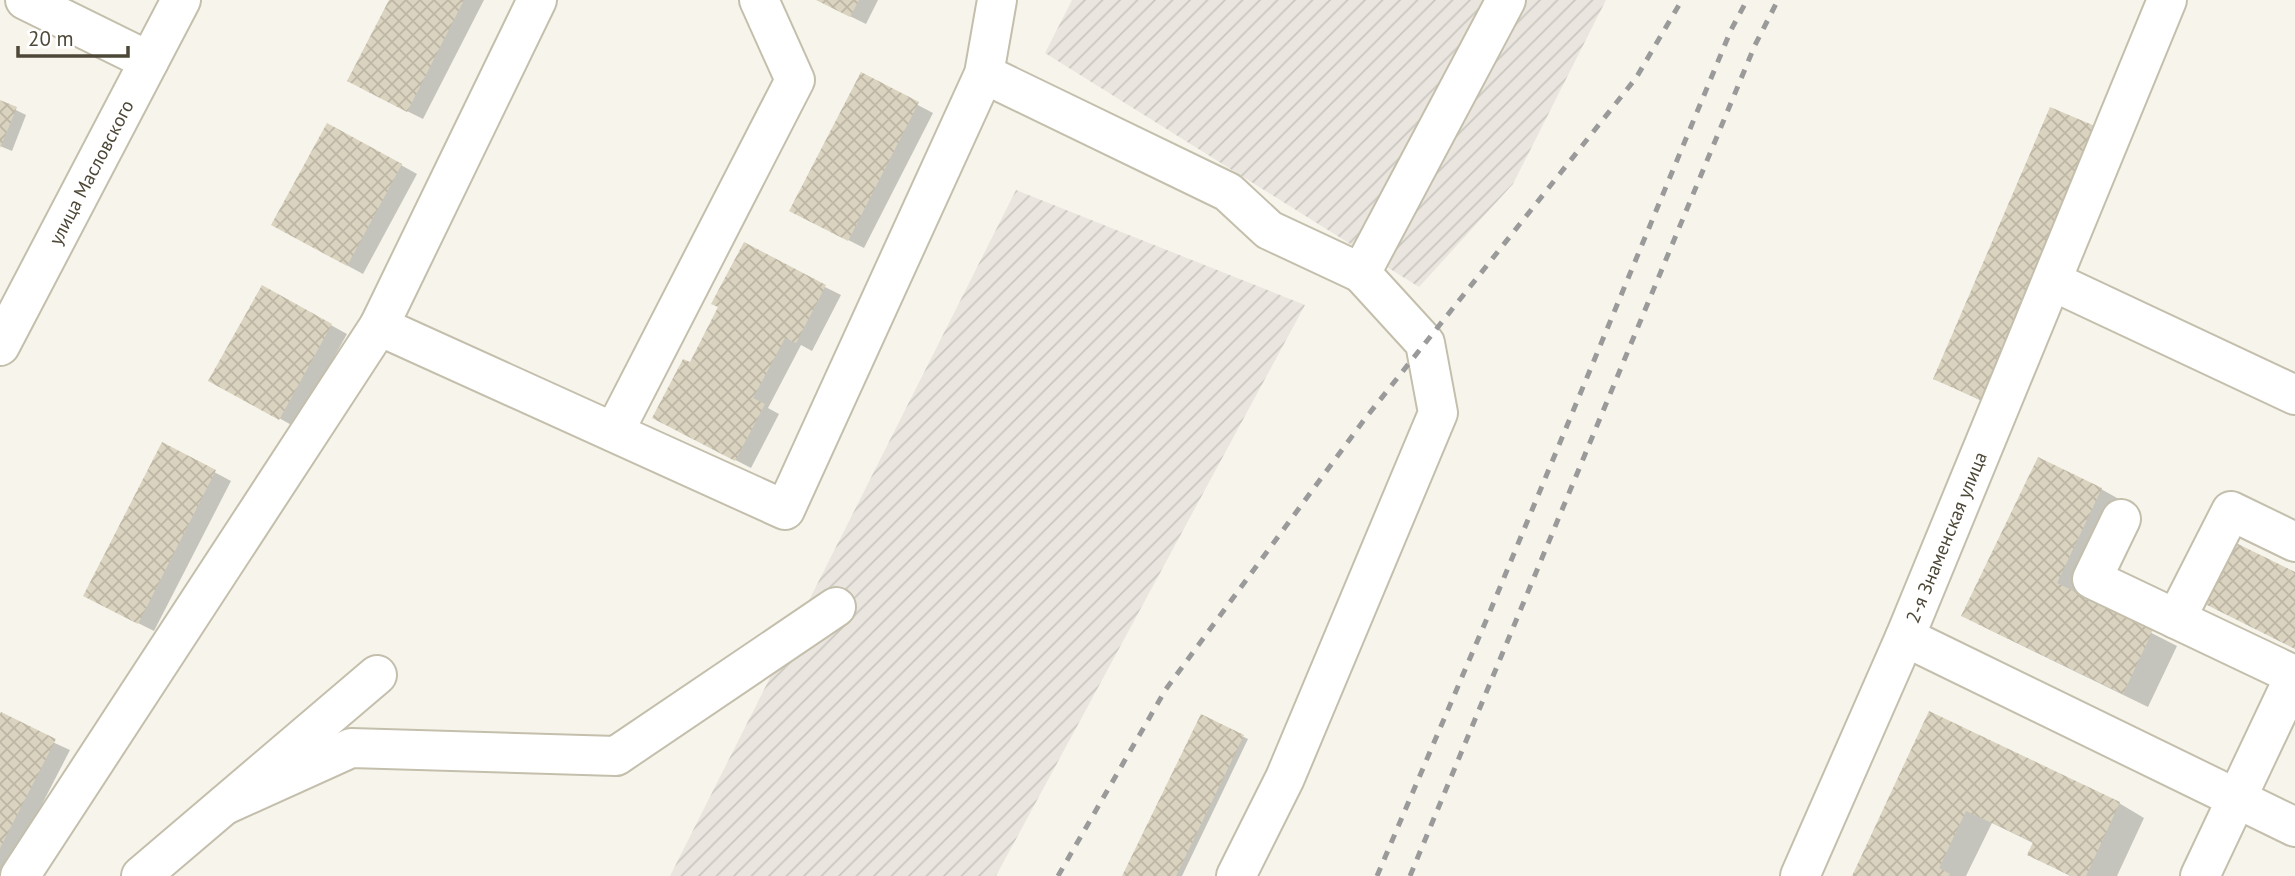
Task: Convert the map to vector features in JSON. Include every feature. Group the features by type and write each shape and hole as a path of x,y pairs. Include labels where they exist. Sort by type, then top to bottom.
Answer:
{"street":[{"path":"25,0 149,61"},
{"name":"улица Масловского","path":"0,346 181,0"},
{"path":"20,876 379,326 537,0"},
{"path":"614,432 795,80 759,0"},
{"path":"379,326 785,510 984,74 998,0"},
{"path":"1361,273 1506,0"},
{"name":"2-я Знаменская улица","path":"1800,876 1905,637 2167,0"},
{"path":"984,74 1228,192 1269,230 1361,273 1425,343 1438,413 1285,778 1236,876"},
{"path":"2052,281 2295,395"},
{"path":"2176,619 2231,510 2295,542"},
{"path":"2121,519 2092,579 2295,675 2200,876"},
{"path":"225,805 351,748 616,756 836,607"},
{"path":"1905,637 2295,827"},
{"path":"141,876 377,675"}],"shaded area":[{"path":"1072,0 1606,0 1513,184 1419,287 1045,53"},
{"path":"1016,190 1305,305 996,876 670,876"}],"building":[{"path":"389,0 464,0 407,112 347,81"},
{"path":"816,0 859,0 850,17"},
{"path":"861,72 919,102 848,241 789,211"},
{"path":"0,100 17,107 0,148"},
{"path":"2050,107 2102,129 1985,402 1933,379"},
{"path":"327,123 402,164 347,266 271,225"},
{"path":"744,242 826,285 796,343 785,338 753,398 765,404 735,461 652,418 683,359 690,362 718,307 711,304"},
{"path":"262,285 332,324 279,420 208,381"},
{"path":"162,442 216,470 138,624 83,596"},
{"path":"2038,457 2102,488 2057,583 2153,630 2123,694 1961,616"},
{"path":"2234,542 2295,572 2295,649 2203,603"},
{"path":"1929,711 2120,802 2086,876 2071,876 2027,855 2033,842 1966,811 1939,868 1950,874 1949,876 1852,876"},
{"path":"1,712 56,739 0,848 0,714"},
{"path":"1201,714 1244,735 1176,876 1122,876"}],"railway":[{"path":"1058,876 1166,689 1364,420 1636,78 1682,0"},
{"path":"1377,876 1491,609 1731,30 1747,0"},
{"path":"1410,876 1755,45 1778,0"}]}
